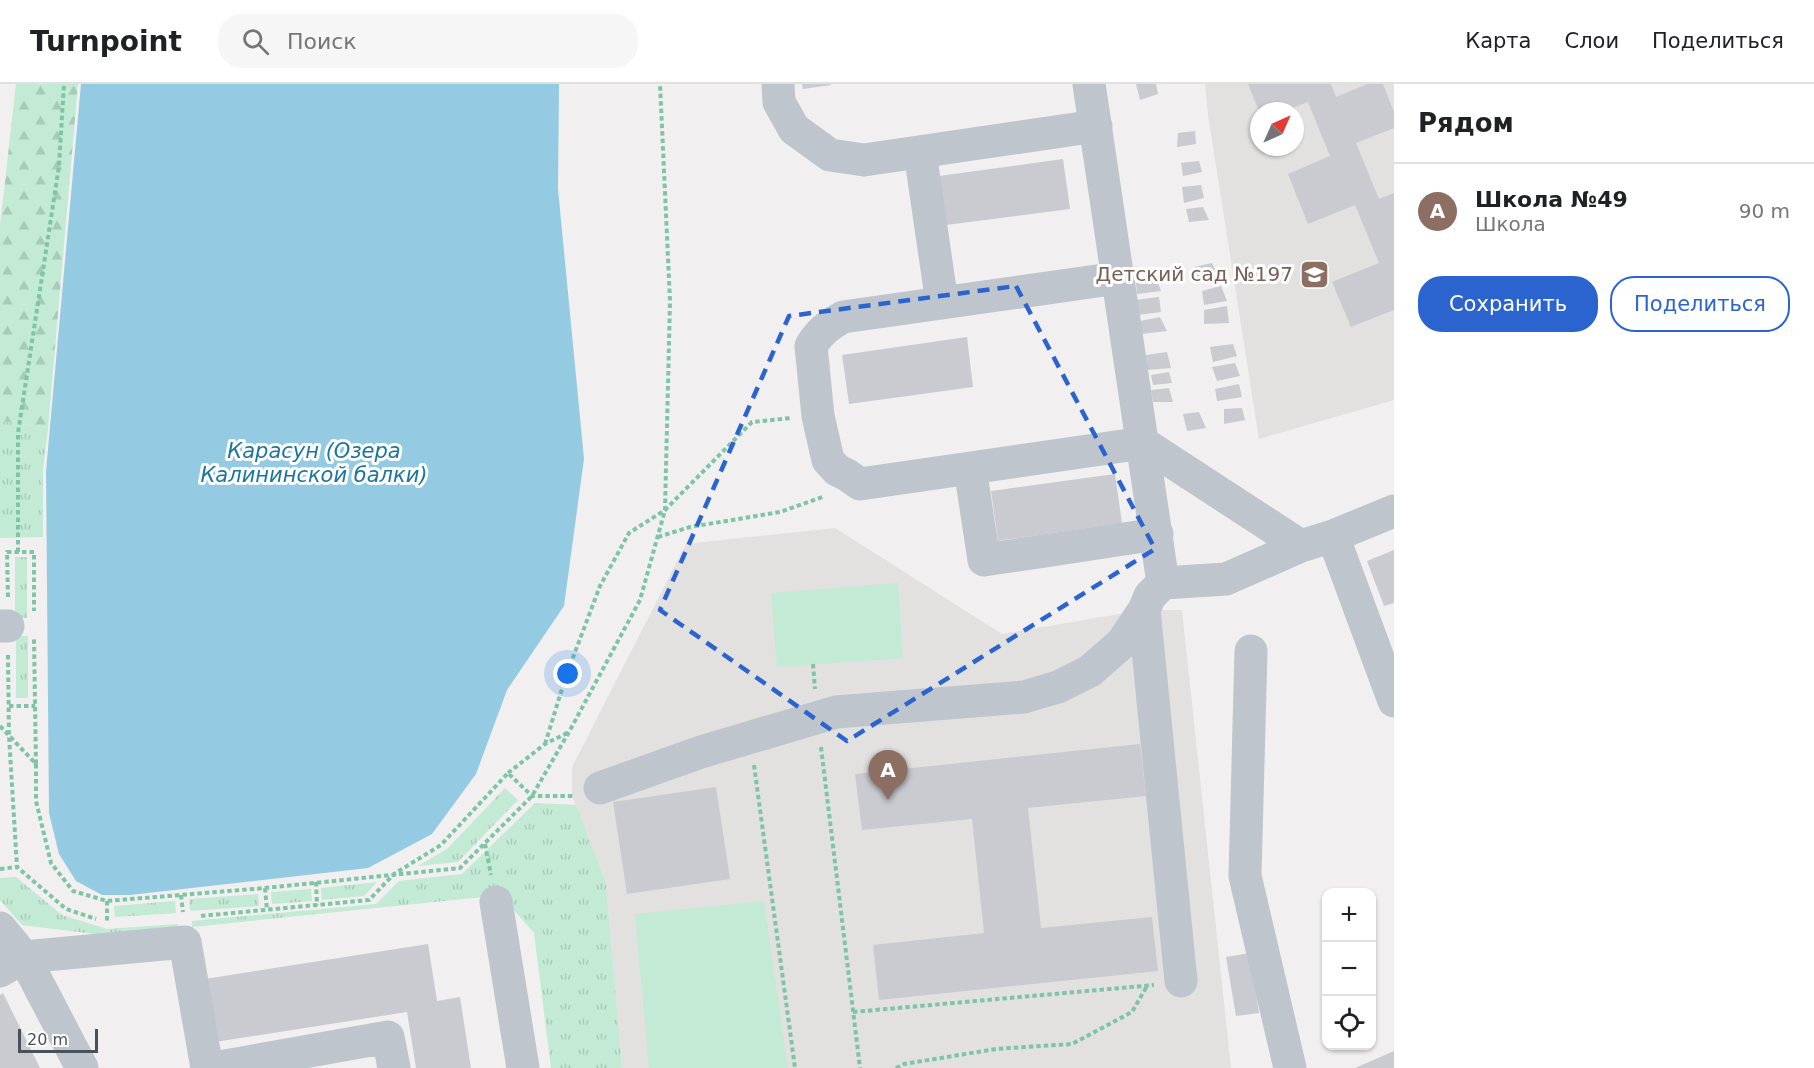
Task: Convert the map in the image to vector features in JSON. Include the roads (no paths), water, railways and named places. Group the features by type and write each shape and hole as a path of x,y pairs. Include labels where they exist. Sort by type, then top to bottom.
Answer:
{"lane":[{"path":"778,84 779,102 795,129 830,155 864,160 1096,126"},
{"path":"1089,84 1163,583"},
{"path":"920,152 942,303"},
{"path":"1118,278 843,317 817,336 811,346 818,416 828,460 837,470 860,484 1143,443 1301,546"},
{"path":"970,468 984,560 1156,534"},
{"path":"586,792 701,752 836,712 1023,697 1058,687 1090,671 1122,643 1150,596 1163,583 1226,579 1301,546 1394,512"},
{"path":"1333,536 1394,701"},
{"path":"1143,609 1181,981"},
{"path":"1251,651 1245,876 1290,1068"},
{"path":"496,902 523,1068"},
{"path":"0,928 12,964 82,1068"},
{"path":"12,964 185,942 207,1068"},
{"path":"214,1068 294,1060 388,1037 394,1068"}],"water":[{"name":"Карасун (Озера Калининской балки)","path":"81,84 559,84 558,189 584,459 564,606 507,690 476,774 432,834 368,868 130,895 102,895 76,881 59,854 49,813 46,471"}],"place":[{"name":"Детский сад №197","path":"1314,274"},
{"name":"Школа №49","path":"888,800"}]}
